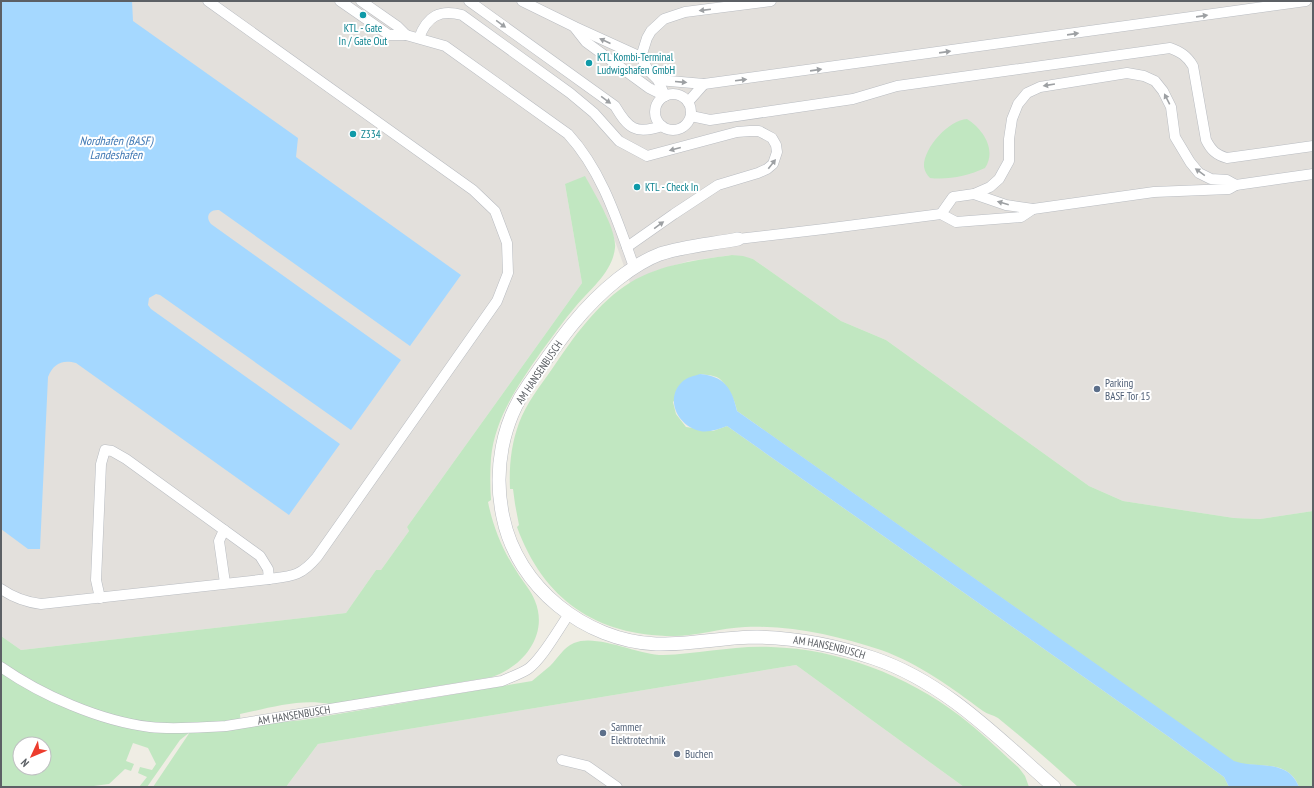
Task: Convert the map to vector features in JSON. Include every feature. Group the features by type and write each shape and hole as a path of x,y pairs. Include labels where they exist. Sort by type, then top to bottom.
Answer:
{"street":[{"path":"1,589 28,603 41,604 292,576 307,569 317,557 497,301 508,273 507,243 495,211 473,190 208,1"},
{"path":"340,1 389,35 406,35 445,46 568,134 580,147 614,209 634,267"},
{"path":"361,1 406,35"},
{"path":"469,1 615,106 629,125 638,130 648,131 662,126"},
{"path":"522,1 641,57 648,70 658,80 665,96"},
{"path":"641,57 647,38 651,31 664,19 685,12 771,1"},
{"path":"658,80 704,84 1306,1"},
{"path":"419,38 422,28 433,17 450,12 462,15 570,93 594,113 619,141 647,156 737,132 759,131 772,138 776,145 777,152 773,164 767,169 758,174 718,185 627,247"},
{"path":"575,27 586,42 649,88 665,96 680,96 688,102 691,116 689,122 679,130 673,131 662,126 656,118 655,113 658,103 665,96"},
{"path":"691,116 710,120 853,100 897,86 1170,48 1187,56 1193,66 1206,140 1210,149 1218,155 1227,158 1313,146"},
{"path":"941,214 953,197 974,194 990,187 999,179 1009,161 1008,139 1012,119 1018,104 1027,94 1040,87 1127,73 1144,76 1155,81 1163,91 1171,107 1175,137 1190,162 1199,173 1212,179 1227,180 1236,184"},
{"path":"688,102 704,84"},
{"path":"974,194 1006,205 1033,209 1154,192 1229,189 1236,184 1313,174"},
{"path":"738,239 941,214 956,222 1021,217 1033,209"},
{"name":"AM HANSENBUSCH","path":"738,239 671,251 658,255 634,267 595,299 581,313 561,338 520,399 513,412 502,445 499,483 503,519 509,539 525,569 546,594 569,614 586,624 615,636 641,642 666,644 741,638 784,638 842,648 876,659 926,682 949,697 978,719 1046,785"},
{"path":"100,598 96,580 101,464 105,450 112,451 126,459 260,556 268,569 269,579"},
{"path":"224,530 219,541 224,583"},
{"name":"AM HANSENBUSCH","path":"1,667 47,694 88,712 131,724 170,728 226,726 502,681 518,675 529,668 538,659 569,614"},
{"path":"562,760 587,766 617,787"}],"shaded area":[{"path":"1,1 1313,1 1313,511 1260,519 1234,518 1123,501 1089,486 886,340 841,321 753,259 732,255 689,261 655,271 630,283 605,213 565,184 582,283 407,527 409,531 381,570 376,570 346,613 21,650 1,636"},
{"path":"796,665 964,787 286,787 318,744"}],"green space":[{"path":"967,119 983,134 989,147 990,154 985,168 958,177 930,178 924,167 925,160 932,144 938,136 953,124"},
{"path":"585,176 609,221 615,240 613,257 610,265 600,280 563,322 524,376 509,402 497,429 491,458 491,500 488,502 493,521 503,547 535,601 538,614 539,626 536,637 523,658 514,666 492,677 330,704 319,702 296,703 240,714 241,726 303,720 532,681 550,666 567,648 574,643 583,641 605,642 642,652 663,655 730,648 771,647 822,653 846,659 871,667 917,688 939,701 983,735 1019,768 1025,776 1029,787 964,787 796,665 318,744 286,787 153,787 190,732 180,740 147,787 139,787 147,777 138,773 140,767 152,770 156,764 148,748 133,743 126,761 134,764 131,771 125,769 109,784 86,787 1,787 1,636 21,650 346,613 376,570 381,570 409,531 407,527 582,283 565,184"},
{"path":"732,255 753,259 841,321 886,340 1089,486 1123,501 1234,518 1260,519 1313,511 1313,787 1299,787 1294,778 1280,768 1234,762 737,411 729,390 719,378 714,376 700,374 673,402 676,414 686,427 713,431 727,426 1169,737 1224,777 1229,787 1078,787 998,718 985,712 947,685 895,655 848,640 814,632 780,628 745,627 682,636 645,634 620,629 597,620 576,608 557,593 542,574 528,552 517,527 519,525 513,489 510,489 512,447 516,431 525,409 587,321 619,290 643,276 667,267"}],"water":[{"name":"Nordhafen (BASF) Landeshafen","path":"1,1 132,1 133,21 298,138 296,157 461,275 410,346 219,210 210,212 208,219 211,224 401,360 351,430 160,295 156,294 149,298 148,305 151,309 340,444 289,515 76,363 62,362 55,366 48,377 40,549 28,549 1,529"},
{"path":"700,374 715,377 726,385 735,403 737,411 1234,761 1280,768 1294,778 1299,787 1229,787 1224,777 1169,737 727,426 707,431 700,431 692,428 685,423 676,410 674,395 677,388 683,381"}],"place":[{"name":"KTL - Gate In / Gate Out","path":"363,15"},
{"name":"KTL Kombi-Terminal Ludwigshafen GmbH","path":"589,63"},
{"name":"Z334","path":"353,134"},
{"name":"KTL - Check In","path":"637,187"},
{"name":"Parking BASF Tor 15","path":"1097,389"},
{"name":"Sammer Elektrotechnik","path":"603,733"},
{"name":"Buchen","path":"677,754"}]}
